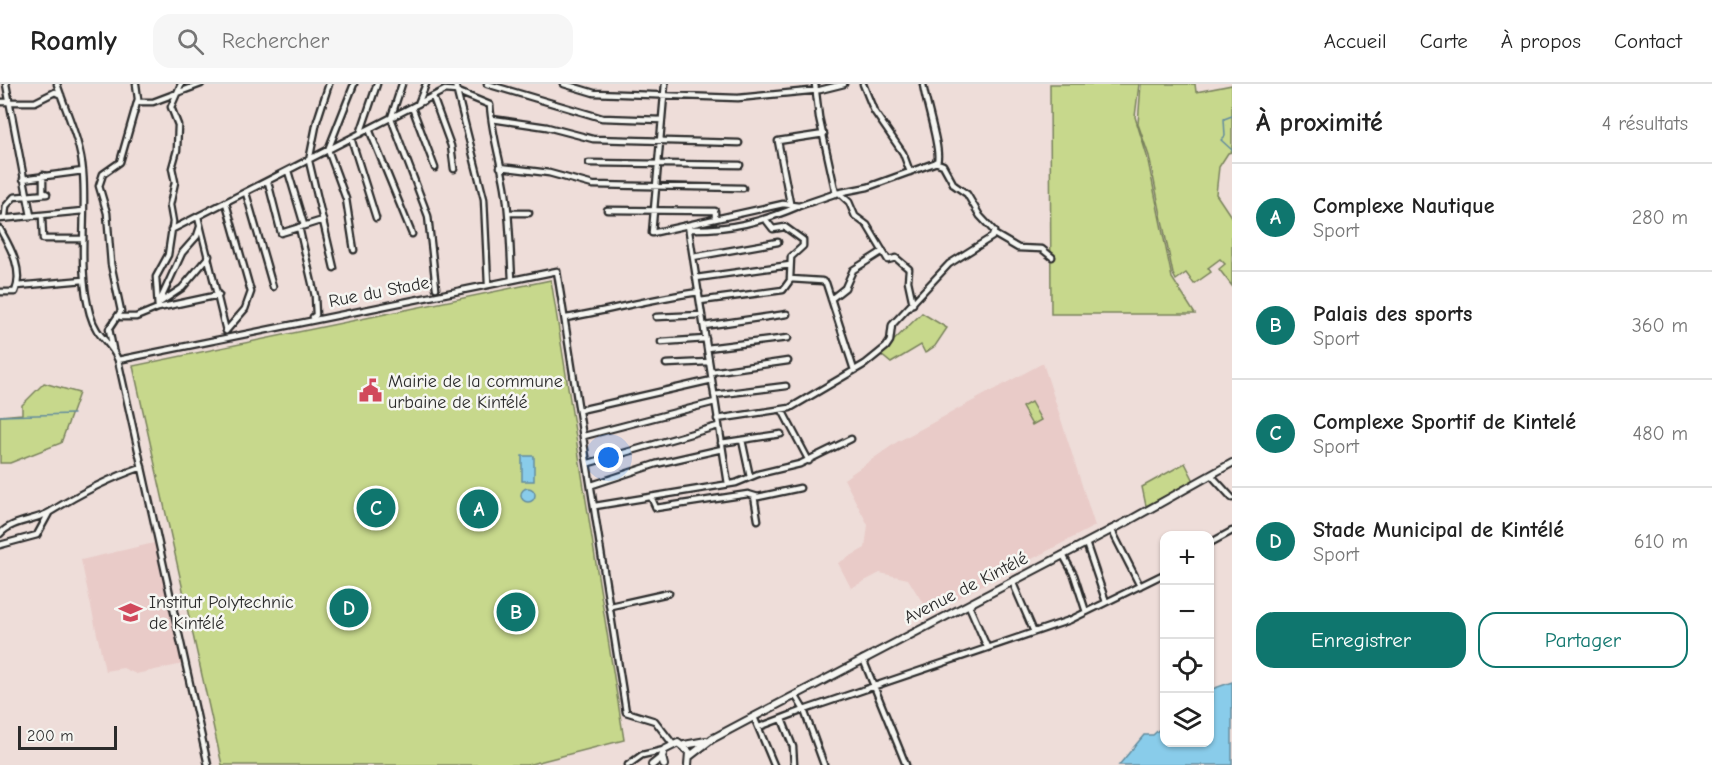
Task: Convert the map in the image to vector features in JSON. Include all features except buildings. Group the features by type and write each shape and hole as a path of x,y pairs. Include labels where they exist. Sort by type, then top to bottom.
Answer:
{"main road":[{"name":"Avenue de Kintélé","path":"690,756 712,739 1086,543 1232,463"},
{"name":"Avenue de Kintélé","path":"672,743 683,745 712,739"},
{"path":"652,765 672,743"},
{"path":"683,745 690,756 688,765"},
{"path":"663,753 664,765"}],"street":[{"path":"6,84 31,216"},
{"path":"57,84 83,171 84,280 94,328 113,349"},
{"path":"136,84 137,102 120,162 103,174 99,186 107,213 111,264 121,311 109,329 118,360 208,765"},
{"path":"158,305 156,277 168,255 173,222 170,205 175,186 172,168 177,150 178,125 171,107 181,84"},
{"path":"137,102 153,102 201,84"},
{"path":"329,84 317,121 309,161 334,268"},
{"path":"354,84 328,150 346,199 354,250"},
{"path":"360,134 377,84"},
{"path":"402,84 391,118 428,216 436,288"},
{"path":"418,105 426,84"},
{"path":"455,84 469,132 484,199 488,284"},
{"path":"487,84 602,118 662,120"},
{"path":"564,84 594,93 738,98 814,90 844,84"},
{"path":"665,84 652,233 790,203 800,206"},
{"path":"863,84 874,111 903,153 910,172"},
{"path":"688,227 727,228 766,220 837,193 868,187 936,162 939,159 938,148 926,106 923,84"},
{"path":"171,230 445,90 456,91 490,105 495,152 508,213 512,279"},
{"path":"814,90 837,193 849,202 855,216 867,225 888,260 896,258 909,269 908,281 913,304"},
{"path":"0,102 35,102 55,92 61,95"},
{"path":"434,96 451,146 454,169"},
{"path":"412,107 435,168"},
{"path":"492,119 547,127 593,139 739,143"},
{"path":"369,129 412,234"},
{"path":"790,203 778,141 824,135"},
{"path":"351,138 376,218"},
{"path":"936,162 943,165 954,185 968,194 994,234 1018,248 1042,249 1052,257"},
{"path":"589,163 740,165"},
{"path":"500,167 549,173 593,186 743,188"},
{"path":"23,179 83,171"},
{"path":"288,171 315,296 316,315 309,320"},
{"path":"43,175 43,192 47,194 13,198 6,206 2,218 42,216 69,210 84,211"},
{"path":"268,182 281,233 323,220"},
{"path":"246,193 273,287"},
{"path":"226,203 251,292 245,309 226,334"},
{"path":"607,210 715,211 715,218"},
{"path":"508,213 529,213"},
{"path":"42,216 43,239 83,239"},
{"path":"198,217 219,295 226,334"},
{"path":"700,301 783,290 791,279 790,265 794,254 803,246 803,240 785,227 773,229 766,220"},
{"path":"158,305 169,276 201,226"},
{"path":"688,227 728,484"},
{"path":"0,229 14,255 17,286 15,292 0,292"},
{"path":"717,419 790,408 854,370 886,347 890,341 892,325 949,264 994,234"},
{"path":"693,257 778,242"},
{"path":"831,299 845,288 853,270 883,251"},
{"path":"121,317 136,317 158,305 182,288 209,256"},
{"path":"696,278 790,265"},
{"name":"Rue du Stade","path":"118,360 226,334 557,271 589,463 626,712 655,721 672,743"},
{"path":"791,279 822,281 837,293"},
{"path":"17,286 84,280"},
{"path":"828,288 854,370"},
{"path":"566,318 651,299 699,292"},
{"path":"158,305 219,295"},
{"path":"704,326 787,314"},
{"path":"656,317 702,315"},
{"path":"707,348 788,338"},
{"path":"661,342 706,339"},
{"path":"711,372 788,361"},
{"path":"666,364 709,362"},
{"path":"580,410 712,380"},
{"path":"714,395 786,386"},
{"path":"584,436 715,402"},
{"path":"782,410 809,461"},
{"path":"589,463 718,426"},
{"path":"592,485 742,440 781,434"},
{"path":"595,506 728,484 809,461 851,439"},
{"path":"742,440 750,477"},
{"path":"0,534 11,526 49,513 109,479 142,467"},
{"path":"1211,475 1232,498"},
{"path":"651,497 656,508 748,494 761,497 800,488"},
{"path":"754,496 758,520"},
{"path":"0,545 37,535 49,513"},
{"path":"1111,529 1140,585"},
{"path":"1214,540 1232,531"},
{"path":"1086,543 1106,602"},
{"path":"1063,555 1074,575 1086,612"},
{"path":"759,727 1070,620 1160,576"},
{"path":"1012,581 1034,632"},
{"path":"611,606 669,593"},
{"path":"970,609 987,647"},
{"path":"863,659 876,686 906,765"},
{"path":"795,695 804,710 824,765"},
{"path":"754,717 774,765"},
{"path":"782,719 793,747 794,765"},
{"path":"628,765 642,754 663,753"}],"shaded area":[{"path":"1043,363 1095,526 929,613 908,579 880,573 851,588 838,563 865,548 868,525 844,479 897,442"},
{"name":"Institut Polytechnic de Kintélé","path":"154,543 183,664 136,674 123,668 105,671 81,560"}],"green space":[{"path":"1050,84 1139,84 1135,117 1147,156 1172,278 1195,314 1051,314"},
{"path":"1141,84 1195,84 1196,92 1232,85 1232,152 1228,153 1219,167 1216,194 1232,218 1232,286 1219,269 1225,264 1220,259 1208,268 1211,272 1194,284 1186,273 1176,280 1173,274 1149,156 1138,124"},
{"path":"551,280 624,740 527,765 222,765 133,366"},
{"path":"922,313 947,328 935,346 925,353 921,345 891,363 880,354"},
{"path":"44,383 79,393 61,443 10,463 0,463 0,416 22,414 22,405"},
{"path":"1031,402 1041,420 1032,425 1022,407"},
{"path":"1185,463 1194,481 1146,506 1142,487"}],"water":[{"path":"522,456 534,456 534,481 522,481"},
{"path":"528,488 533,490 535,495 533,500 528,502 523,500 521,495 523,490"},
{"path":"1232,682 1232,765 1119,765 1144,735 1153,735 1160,729 1160,747 1214,747 1214,688"}],"waterway":[{"path":"1232,116 1224,119 1225,136 1221,140 1232,150"},
{"path":"0,416 73,414"}],"place":[{"name":"Mairie de la commune urbaine de Kintélé","path":"370,391"},
{"name":"Complexe Sportif de Kintelé","path":"376,508"},
{"name":"Complexe Nautique","path":"479,509"},
{"name":"Stade Municipal de Kintélé","path":"349,608"},
{"name":"Institut Polytechnic de Kintélé","path":"131,612"},
{"name":"Palais des sports","path":"516,612"}]}
